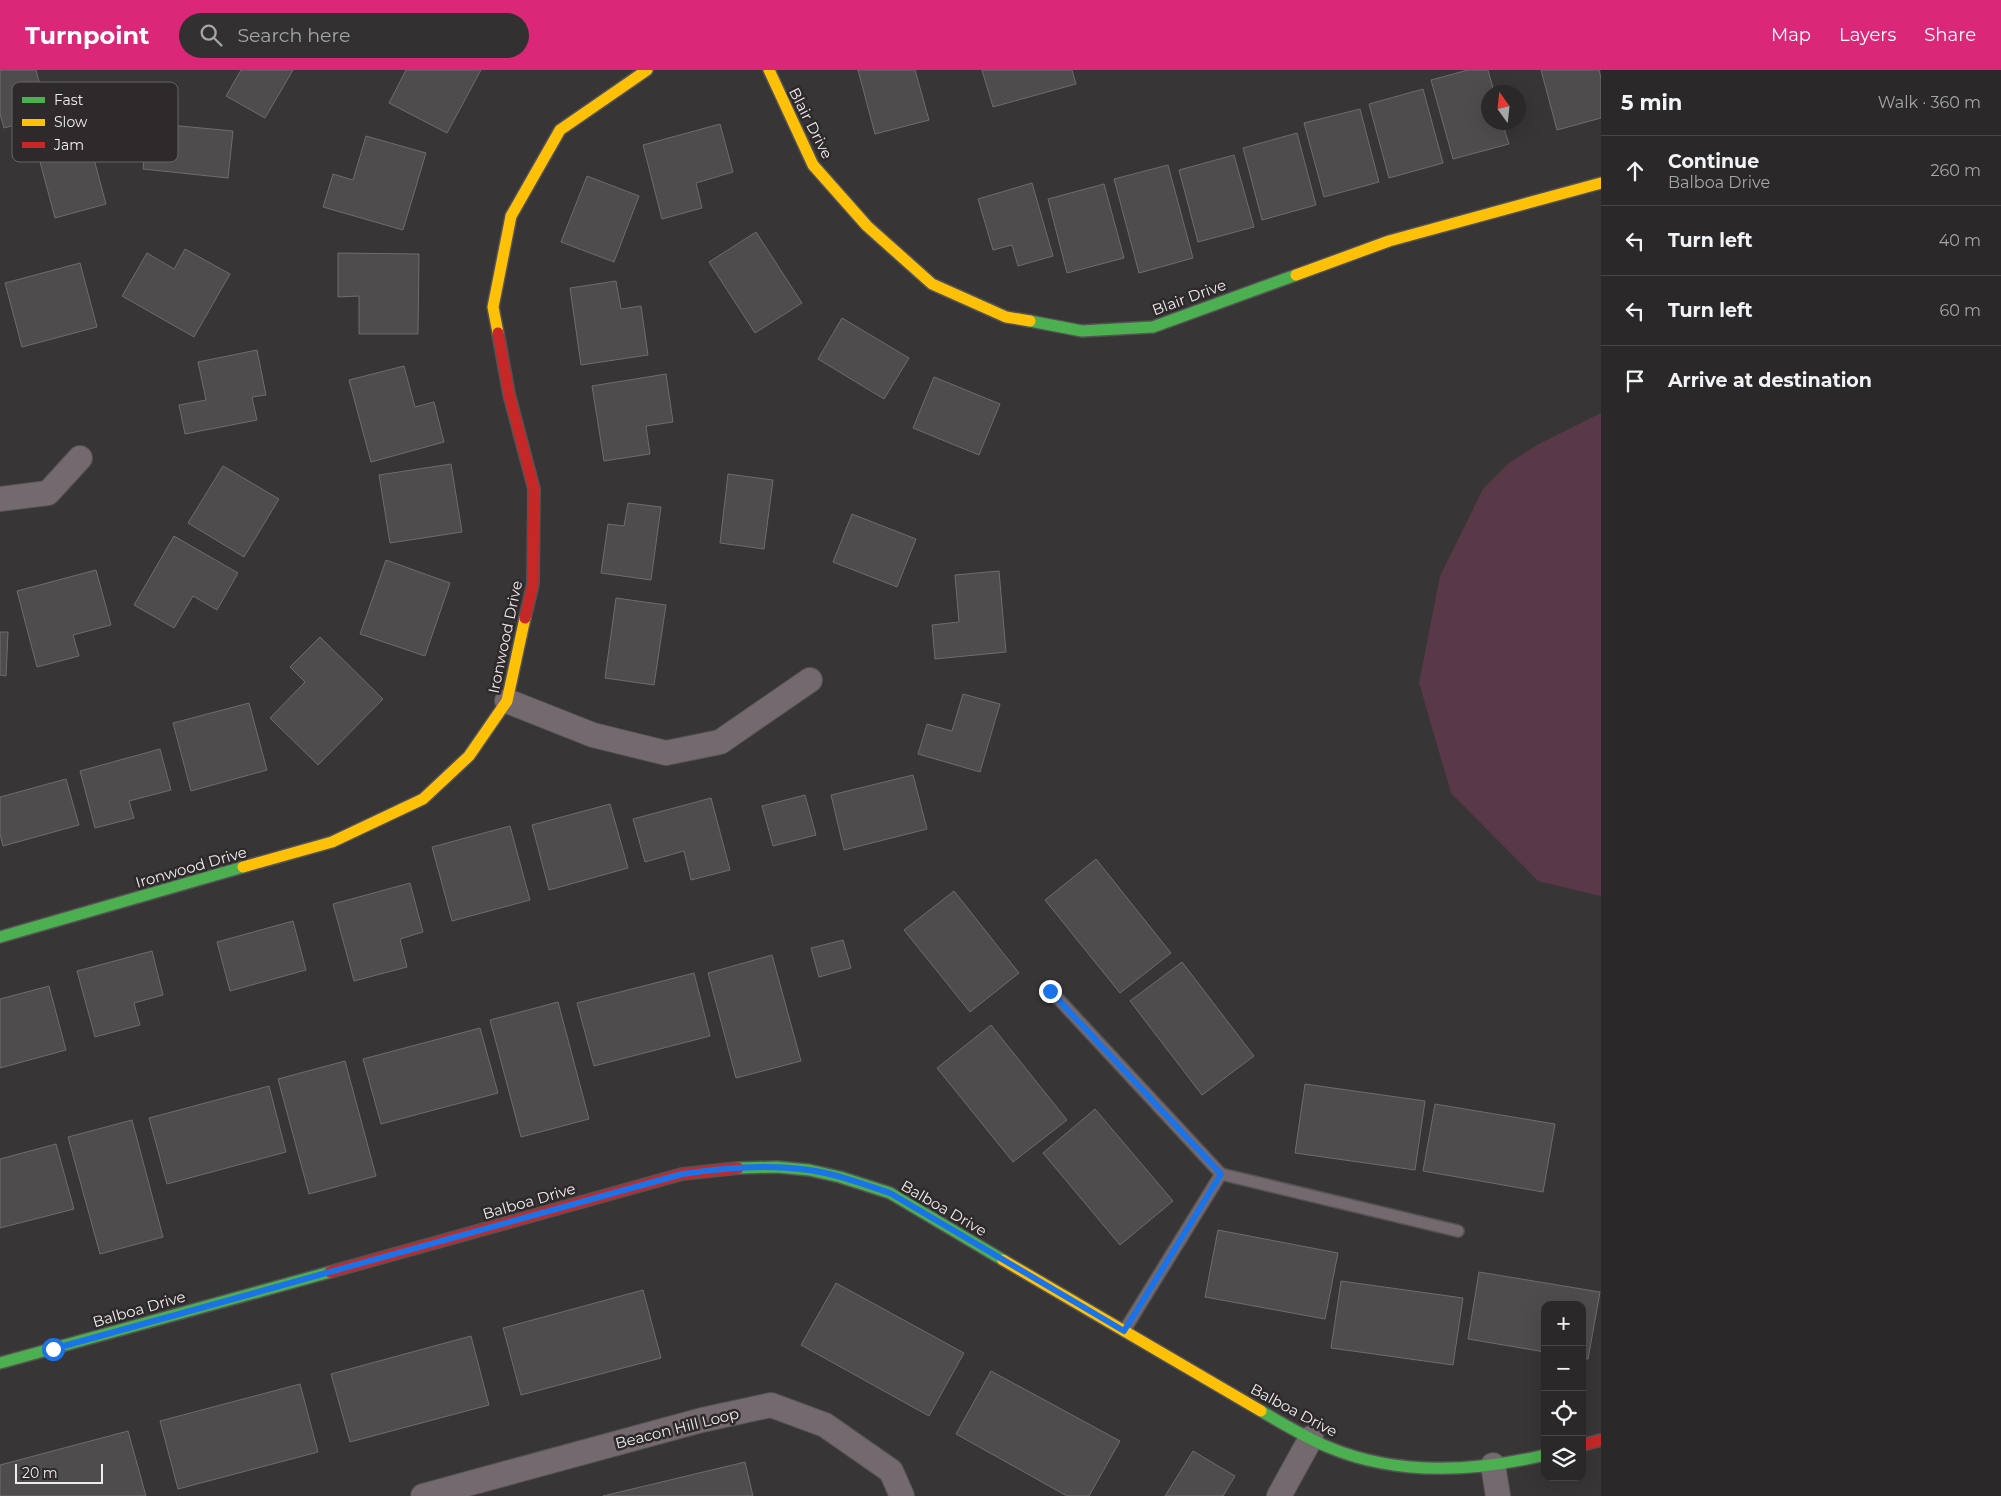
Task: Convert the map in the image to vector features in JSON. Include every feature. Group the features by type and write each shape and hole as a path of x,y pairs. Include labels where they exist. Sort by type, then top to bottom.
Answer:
{"street":[{"name":"Ironwood Drive","path":"0,937 332,842 423,799 469,756 507,701 533,584 534,489 509,394 493,307 511,216 560,130 648,70"},
{"name":"Blair Drive","path":"769,70 813,165 867,226 932,284 1006,317 1082,331 1153,327 1390,241 1601,183"},
{"path":"0,500 48,493 80,458"},
{"path":"507,701 593,735 666,753 720,742 810,680"},
{"name":"Balboa Drive","path":"0,1363 682,1174 730,1167 768,1167 809,1170 848,1178 890,1193 1124,1331 1332,1449 1365,1459 1414,1469 1446,1470 1493,1465 1541,1456"},
{"name":"Beacon Hill Loop","path":"423,1496 702,1420 770,1405 825,1425 891,1471 902,1496"},
{"path":"1279,1496 1311,1438"},
{"path":"1586,1444 1601,1440"},
{"path":"1493,1465 1498,1496"}],"lane":[{"path":"1050,991 1221,1174 1458,1231"},
{"path":"1124,1331 1221,1174"}],"shaded area":[{"path":"1601,413 1601,896 1538,881 1451,793 1419,683 1440,576 1483,489 1509,463 1537,445"}],"building":[{"path":"0,70 36,70 39,82 12,82 12,126 4,128 0,114"},
{"path":"241,70 293,70 265,118 226,96"},
{"path":"406,70 481,70 447,133 389,103"},
{"path":"858,70 915,70 929,120 875,134"},
{"path":"982,70 1072,70 1076,84 993,107"},
{"path":"1468,70 1488,70 1492,85 1481,85 1481,130 1505,130 1509,144 1453,159 1431,80"},
{"path":"1541,70 1599,70 1601,78 1601,118 1557,130"},
{"path":"1423,89 1443,163 1389,178 1369,104"},
{"path":"1360,109 1379,182 1324,197 1304,123"},
{"path":"720,124 733,172 696,183 702,208 662,219 643,145"},
{"path":"178,126 233,131 228,178 143,169 144,162 178,162"},
{"path":"1297,133 1316,205 1262,220 1243,148"},
{"path":"366,136 426,153 403,230 323,207 333,174 353,180"},
{"path":"1234,155 1254,227 1198,242 1179,170"},
{"path":"40,162 95,162 106,204 55,218"},
{"path":"1168,165 1193,258 1139,273 1114,179"},
{"path":"587,176 639,196 614,262 561,242"},
{"path":"1032,183 1053,256 1018,266 1012,245 993,250 978,199"},
{"path":"1104,184 1124,258 1067,273 1048,199"},
{"path":"756,232 802,303 755,333 709,262"},
{"path":"185,249 230,274 194,337 122,296 147,253 174,269"},
{"path":"338,253 419,254 418,334 359,334 359,296 338,297"},
{"path":"80,263 97,327 22,347 5,283"},
{"path":"616,281 621,309 641,306 648,355 581,365 570,288"},
{"path":"842,318 909,358 884,399 818,359"},
{"path":"257,350 266,395 252,397 257,420 185,434 179,405 206,400 198,362"},
{"path":"404,366 415,407 434,402 444,442 371,462 349,380"},
{"path":"666,374 673,422 646,426 650,454 604,461 592,386"},
{"path":"934,377 1000,404 979,455 913,428"},
{"path":"451,464 462,532 390,543 379,475"},
{"path":"223,466 279,499 244,557 188,523"},
{"path":"728,474 773,480 764,549 720,543"},
{"path":"628,503 661,507 651,580 601,573 608,524 624,526"},
{"path":"852,514 916,539 897,587 833,562"},
{"path":"174,536 238,573 217,610 193,596 174,628 134,605"},
{"path":"386,560 450,583 425,656 360,634"},
{"path":"96,570 111,625 73,635 79,656 37,667 17,591"},
{"path":"999,571 1006,652 935,659 932,625 959,622 955,575"},
{"path":"616,598 666,605 654,685 605,678"},
{"path":"0,632 8,632 6,676 0,675"},
{"path":"320,637 383,699 318,765 270,718 305,682 290,667"},
{"path":"963,694 1000,704 980,772 918,754 927,724 952,731"},
{"path":"249,703 267,770 191,791 173,723"},
{"path":"160,749 171,790 129,801 134,818 95,828 80,771"},
{"path":"913,775 927,829 844,850 831,795"},
{"path":"66,779 79,825 3,846 0,834 0,797"},
{"path":"805,795 816,835 773,846 762,806"},
{"path":"711,798 730,870 691,880 684,851 645,862 633,819"},
{"path":"610,804 628,868 549,890 532,825"},
{"path":"510,826 530,900 452,921 432,847"},
{"path":"1096,859 1171,953 1120,993 1045,900"},
{"path":"410,883 423,932 400,939 407,967 354,981 333,904"},
{"path":"954,891 1019,973 970,1012 904,930"},
{"path":"293,921 306,970 230,991 217,942"},
{"path":"843,940 851,968 819,977 811,948"},
{"path":"152,951 163,995 134,1003 140,1025 95,1037 77,971"},
{"path":"772,955 801,1061 736,1078 708,973"},
{"path":"1182,962 1254,1056 1202,1095 1130,1001"},
{"path":"694,973 710,1036 594,1066 577,1003"},
{"path":"49,986 66,1050 0,1068 0,999"},
{"path":"558,1002 589,1119 521,1137 490,1020"},
{"path":"991,1025 1067,1120 1013,1162 937,1068"},
{"path":"480,1028 498,1093 381,1124 363,1059"},
{"path":"345,1061 376,1176 309,1194 278,1079"},
{"path":"1305,1084 1425,1101 1415,1170 1295,1153"},
{"path":"269,1086 286,1152 167,1184 149,1118"},
{"path":"1435,1104 1555,1124 1543,1192 1423,1171"},
{"path":"1095,1109 1173,1201 1120,1245 1043,1153"},
{"path":"132,1120 163,1237 100,1254 68,1137"},
{"path":"56,1144 74,1209 0,1228 0,1159"},
{"path":"1218,1230 1338,1253 1325,1319 1205,1297"},
{"path":"1479,1272 1600,1292 1588,1359 1586,1359 1586,1301 1541,1301 1541,1351 1468,1339"},
{"path":"1341,1281 1463,1298 1453,1365 1331,1348"},
{"path":"836,1283 964,1353 929,1416 801,1345"},
{"path":"643,1290 661,1358 521,1395 503,1328"},
{"path":"471,1336 489,1405 350,1442 331,1374"},
{"path":"991,1371 1120,1441 1089,1496 1067,1496 956,1434"},
{"path":"300,1384 318,1452 178,1489 160,1421"},
{"path":"128,1431 146,1496 0,1496 0,1465"},
{"path":"1193,1451 1235,1476 1223,1496 1165,1496"},
{"path":"745,1462 753,1496 603,1496"}],"traffic: fast":[{"path":"1030,321 1082,331 1153,327 1296,275"},
{"path":"0,937 243,867"},
{"path":"738,1168 777,1167 809,1170 840,1177 890,1193 1003,1260"},
{"path":"0,1363 330,1272"},
{"path":"1261,1411 1302,1435 1328,1447 1381,1463 1408,1467 1463,1468 1518,1461 1541,1456"}],"traffic: slow":[{"path":"498,333 493,307 511,216 560,130 647,70"},
{"path":"769,70 813,165 867,226 932,284 1006,317 1030,321"},
{"path":"1296,275 1389,241 1601,183"},
{"path":"243,867 332,842 423,799 469,756 507,701 525,618"},
{"path":"1003,1260 1261,1411"}],"traffic: jam":[{"path":"498,333 509,394 534,489 533,584 525,618"},
{"path":"330,1272 682,1174 738,1168"},
{"path":"1586,1444 1601,1440"}],"route":[{"path":"53,1349 682,1174 730,1167 809,1170 848,1178 890,1193 1124,1331 1221,1174 1050,991"}]}
